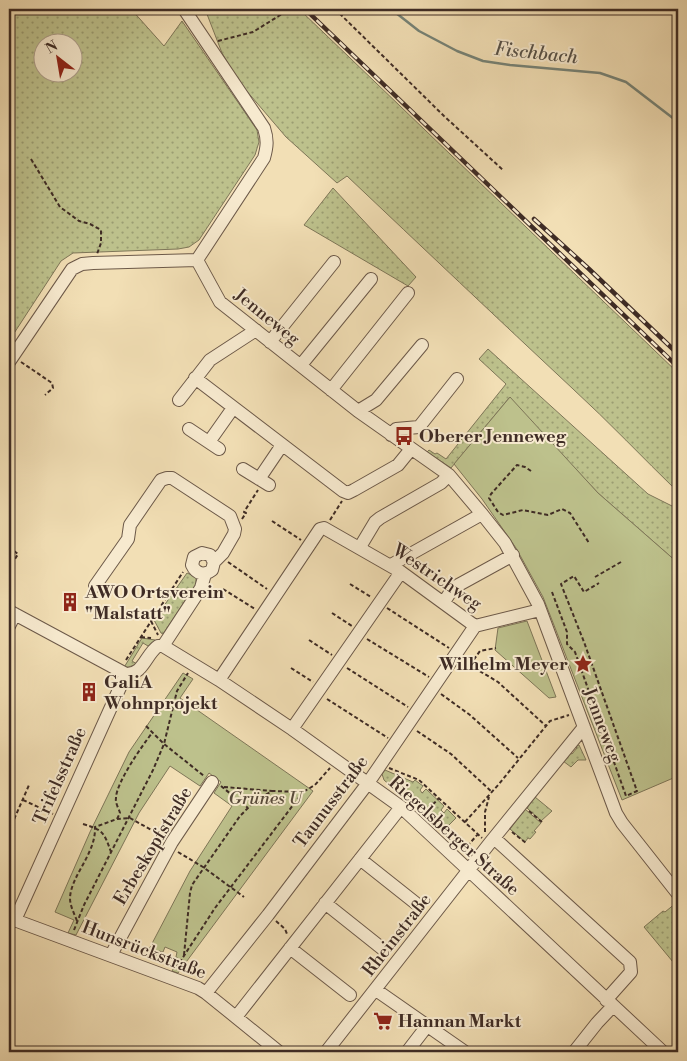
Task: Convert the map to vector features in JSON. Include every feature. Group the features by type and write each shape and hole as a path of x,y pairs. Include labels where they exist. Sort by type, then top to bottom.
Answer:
{"street":[{"path":"11,359 72,269 82,264 93,263 197,260 264,158 267,138 264,128 184,9"},
{"name":"Jenneweg","path":"197,260 220,302 358,411 449,475 482,514 512,556 540,610 616,813 678,894"},
{"path":"270,342 334,262"},
{"path":"300,366 371,278"},
{"path":"331,390 408,293"},
{"path":"179,400 210,360 256,330"},
{"path":"358,411 376,400 422,345"},
{"path":"195,378 348,493 393,468 411,449"},
{"path":"391,435 396,429 419,426 457,379"},
{"path":"189,429 214,445 233,408"},
{"path":"243,468 264,482 282,445"},
{"path":"360,547 375,522 441,483 449,475"},
{"path":"95,586 128,539 130,525 162,480 167,478 172,478 230,516 235,529 234,534 228,547 217,559 212,570 204,574 196,572 192,565 192,560 198,554 206,553 217,559"},
{"path":"292,730 380,603 396,568 482,514"},
{"path":"219,680 324,525"},
{"name":"Westrichweg","path":"324,525 324,528 396,568 475,626 540,610"},
{"path":"444,602 453,588 512,556"},
{"path":"9,626 12,612 129,674 138,671 154,648 161,642 201,588 204,574"},
{"name":"Taunusstraße","path":"206,992 268,915 368,783 475,626"},
{"name":"Riegelsberger Straße","path":"161,642 336,760 401,807 663,1052"},
{"name":"Trifelsstraße","path":"12,919 129,674"},
{"name":"Rheinstraße","path":"326,1052 469,870 488,840 584,727"},
{"name":"Erbeskopfstraße","path":"111,956 169,847 218,784"},
{"path":"236,1017 289,942 325,903 401,807"},
{"path":"488,840 630,962 631,972 597,1023 574,1052"},
{"path":"360,859 418,905"},
{"path":"325,903 384,950"},
{"name":"Hunsrückstraße","path":"12,919 206,992 279,1052"},
{"path":"289,942 350,994"},
{"path":"376,990 465,1052"},
{"path":"407,1052 427,1026"}],"path":[{"path":"209,46 225,39 253,32 290,9"},
{"path":"335,9 444,116 503,170"},
{"path":"31,159 60,207 79,221 90,224 100,230 101,243 93,263"},
{"path":"11,359 52,383 52,388 45,395"},
{"path":"530,471 525,467 517,466 491,494 490,501 498,512 503,515 524,510 548,515 562,509 570,513 589,542"},
{"path":"245,515 246,513 244,512 264,482"},
{"path":"324,525 338,507"},
{"path":"272,521 309,545"},
{"path":"9,547 18,554 12,564"},
{"path":"217,559 276,595"},
{"path":"126,660 192,560"},
{"path":"595,577 621,562"},
{"path":"549,598 552,592 567,632 567,644 575,652 626,796 637,791 584,642 561,584 574,576 584,592 599,583"},
{"path":"350,584 498,682 546,726"},
{"path":"223,589 263,614"},
{"path":"332,613 435,686 470,714 519,759"},
{"path":"151,621 161,642"},
{"path":"309,640 416,713"},
{"path":"470,665 480,650 496,648"},
{"path":"70,940 77,921 150,777 164,744 177,691 194,665"},
{"path":"291,668 319,690 396,743"},
{"path":"465,822 489,796 550,721 568,715"},
{"path":"408,725 451,754 492,792"},
{"path":"146,726 164,744"},
{"path":"117,820 120,813 116,799 117,792 136,755 152,733"},
{"path":"172,979 184,955 231,888 303,792 315,785 336,760"},
{"path":"381,765 419,780 478,834 488,840"},
{"path":"9,831 29,784"},
{"path":"218,784 272,792 303,792"},
{"path":"184,955 190,893 195,879 248,808 255,801 272,792"},
{"path":"488,840 485,812 489,796"},
{"path":"424,814 439,798"},
{"path":"23,800 52,813"},
{"path":"526,808 542,822"},
{"path":"95,827 130,818 153,831"},
{"path":"83,824 95,827 105,834 112,852"},
{"path":"77,921 72,906 71,893 92,848 95,827"},
{"path":"510,830 526,843"},
{"path":"461,853 478,834"},
{"path":"169,847 203,867 244,898"},
{"path":"268,915 285,929 289,942"},
{"path":"9,1004 12,996"}],"green space":[{"path":"9,9 131,9 164,46 182,21 257,130 259,142 255,155 199,240 189,247 73,253 61,261 9,341"},
{"path":"205,9 299,9 678,373 678,492 586,402 347,176 337,183 286,137 239,82 222,53"},
{"path":"333,188 416,277 408,286 304,225"},
{"path":"488,349 648,494 678,509 678,563 598,493 509,398 451,468 427,452 429,450 446,459 506,384 479,359"},
{"path":"510,397 598,493 678,563 678,776 622,800 543,597 516,548 482,499 454,464"},
{"path":"187,573 196,577 196,584 163,634 154,620"},
{"path":"527,621 556,697 549,698 495,650 498,628"},
{"path":"142,638 155,640 155,643 148,646 143,643 132,661 137,664 123,669"},
{"name":"Grünes U","path":"183,673 193,679 180,698 313,791 178,973 172,971 179,959 176,957 177,952 165,947 163,952 159,951 155,958 146,955 190,871 232,806 214,793 221,782 209,773 200,786 170,766 139,813 76,935 68,933 74,920 55,912 90,832 129,752"},
{"path":"579,745 586,760 578,760 571,767 563,761 577,748 575,746"},
{"path":"385,770 413,782 415,780 423,786 420,790 422,793 426,789 444,806 441,810 444,813 447,809 456,818 442,832 384,780 382,774"},
{"path":"535,797 552,811 541,821 527,808"},
{"path":"525,809 541,823 534,831 536,832 525,842 510,829"},
{"path":"676,903 678,906 678,968 644,927"}],"waterway":[{"name":"Fischbach","path":"391,9 419,31 457,51 483,61 600,73 626,82 678,122"}],"railway":[{"path":"305,9 678,367"},
{"path":"534,219 678,354"}],"place":[{"name":"Oberer Jenneweg","path":"404,436"},
{"name":"AWO Ortsverein \"Malstatt\"","path":"70,602"},
{"name":"Wilhelm Meyer","path":"583,664"},
{"name":"GaliA Wohnprojekt","path":"89,692"},
{"name":"Hannan Markt","path":"383,1021"}]}
